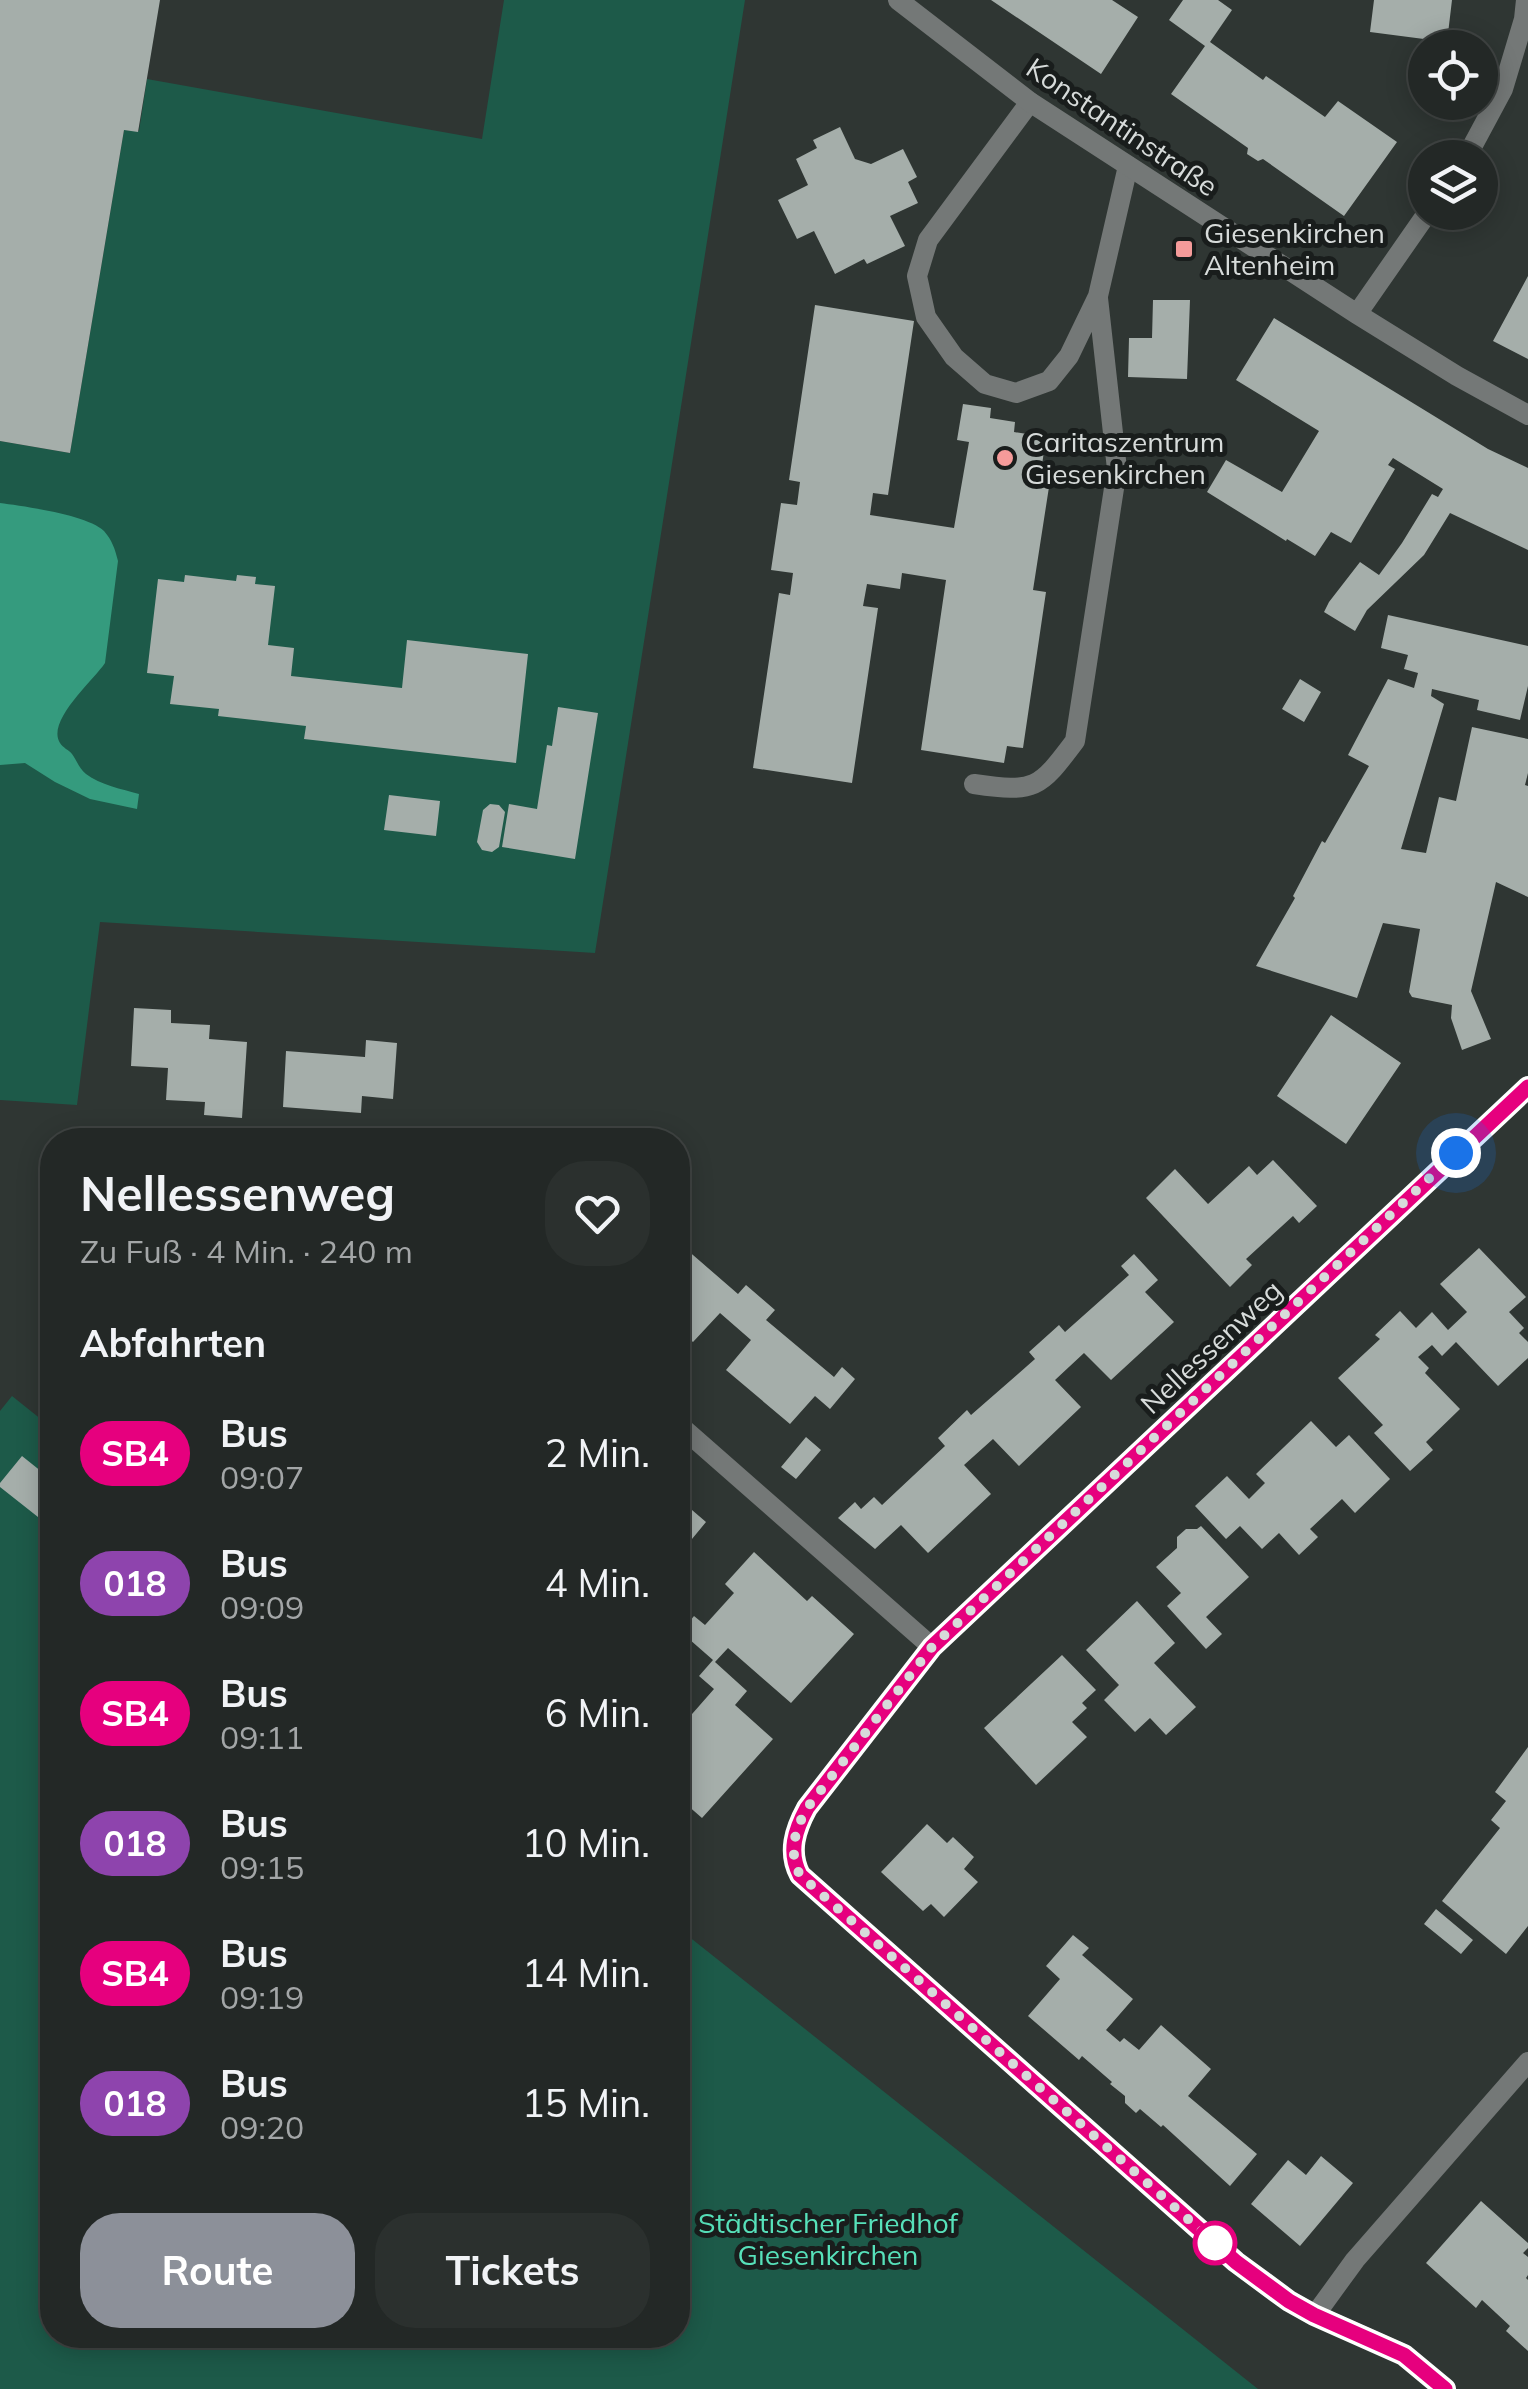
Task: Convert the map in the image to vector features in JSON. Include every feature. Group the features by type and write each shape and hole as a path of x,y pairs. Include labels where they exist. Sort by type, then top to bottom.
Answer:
{"street":[{"name":"Konstantinstraße","path":"898,0 1030,102 1357,314 1528,416"},
{"path":"1476,140 1503,89 1526,0"},
{"path":"1030,102 928,240 918,276 926,316 954,357 985,384 1016,393 1049,381 1069,356 1098,296 1128,166"},
{"path":"1357,314 1415,230"},
{"path":"974,784 1029,788 1052,772 1075,741 1118,469 1098,296"},
{"name":"Nellessenweg","path":"1445,2389 1404,2355 1314,2315 1236,2262 800,1875 793,1854 795,1829 807,1808 932,1647 1528,1087"},
{"path":"690,1435 932,1647"},
{"path":"1314,2315 1356,2260 1528,2062"}],"green space":[{"path":"504,0 745,0 595,953 100,922 77,1105 0,1100 0,441 70,453 124,130 139,131 147,79 482,139"},
{"name":"Städtischer Friedhof Giesenkirchen","path":"12,1396 40,1418 40,2348 690,2348 690,1938 1258,2389 0,2389 0,1411"}],"shaded area":[{"path":"0,503 84,520 104,531 113,545 118,561 105,663 73,701 57,734 86,774 104,784 139,794 137,809 90,799 25,763 0,765"}],"building":[{"path":"0,0 160,0 138,132 124,130 70,453 0,441"},
{"path":"991,0 1112,0 1138,17 1101,74"},
{"path":"1183,0 1218,0 1232,10 1210,42 1263,80 1266,76 1325,117 1338,101 1397,142 1344,216 1263,159 1258,161 1247,154 1248,148 1171,94 1205,46 1169,20"},
{"path":"1374,0 1452,0 1448,30 1408,30 1408,37 1370,32"},
{"path":"840,127 855,159 871,164 903,149 917,177 908,182 918,203 890,216 905,246 867,264 864,259 835,274 814,231 797,239 778,200 808,185 796,159 817,148 813,140"},
{"path":"1528,276 1528,359 1493,341"},
{"path":"1153,300 1190,300 1187,379 1128,377 1129,338 1152,338"},
{"path":"815,305 914,321 888,495 873,493 870,515 954,528 969,442 957,440 963,404 991,408 990,418 1015,422 1014,432 1046,437 1039,486 1049,487 1033,590 1046,592 1023,748 1007,746 1004,763 921,750 946,580 902,573 900,589 867,584 863,606 878,608 852,783 753,768 779,593 790,595 793,573 771,570 781,503 797,505 800,482 789,480"},
{"path":"1274,318 1488,449 1528,468 1528,550 1450,513 1424,555 1367,610 1355,631 1324,612 1360,562 1379,575 1432,494 1438,497 1443,489 1393,458 1388,465 1395,469 1351,543 1331,532 1315,556 1207,492 1226,460 1282,492 1319,431 1236,380"},
{"path":"185,575 236,581 237,575 256,577 255,584 275,586 268,645 294,648 291,676 402,688 407,640 528,654 516,763 304,739 306,726 218,716 219,709 170,704 174,676 147,673 158,579 184,582"},
{"path":"1388,615 1528,646 1528,686 1520,720 1477,710 1479,700 1432,689 1431,696 1444,704 1401,849 1426,853 1439,797 1456,801 1472,727 1528,739 1528,897 1496,882 1471,991 1491,1039 1462,1050 1451,1018 1452,1005 1412,997 1409,992 1420,929 1383,923 1357,998 1256,966 1322,841 1325,843 1369,766 1348,755 1388,679 1414,688 1418,673 1404,669 1408,655 1381,648"},
{"path":"1300,679 1321,692 1304,722 1282,709"},
{"path":"558,707 598,713 575,859 502,847 509,804 537,809 547,745 552,746"},
{"path":"389,795 440,801 436,836 384,830"},
{"path":"490,804 499,805 505,812 499,847 492,852 482,850 477,842 483,810"},
{"path":"134,1008 171,1010 171,1023 210,1025 209,1039 247,1042 242,1118 204,1115 205,1102 166,1100 168,1068 131,1066"},
{"path":"1331,1015 1401,1063 1346,1144 1277,1096"},
{"path":"366,1040 397,1043 393,1099 362,1096 361,1113 283,1107 286,1051 365,1057"},
{"path":"1273,1160 1317,1206 1299,1223 1293,1216 1246,1259 1252,1265 1230,1287 1146,1198 1175,1169 1208,1204 1249,1166 1257,1175"},
{"path":"1479,1248 1526,1297 1509,1312 1524,1328 1519,1333 1528,1342 1528,1358 1498,1386 1456,1342 1442,1356 1432,1345 1418,1357 1429,1368 1425,1373 1460,1409 1426,1442 1433,1450 1410,1471 1374,1433 1383,1425 1338,1378 1380,1339 1375,1335 1400,1311 1416,1328 1432,1312 1448,1330 1467,1312 1440,1284"},
{"path":"690,1252 738,1294 746,1285 775,1310 766,1320 834,1377 842,1367 855,1379 830,1409 815,1396 790,1424 726,1370 751,1340 720,1313 693,1342"},
{"path":"1134,1254 1158,1280 1145,1292 1174,1322 1111,1380 1084,1353 1055,1380 1081,1407 1019,1466 993,1439 964,1465 991,1494 928,1553 901,1525 875,1549 838,1518 855,1502 861,1509 874,1497 882,1505 945,1446 938,1438 967,1410 971,1415 1035,1359 1029,1352 1059,1325 1065,1332 1129,1275 1121,1266"},
{"path":"1311,1421 1336,1447 1349,1435 1390,1479 1355,1513 1342,1499 1310,1529 1318,1537 1299,1555 1279,1533 1262,1549 1240,1526 1226,1539 1195,1506 1227,1476 1249,1499 1265,1483 1256,1474"},
{"path":"806,1437 821,1450 796,1479 781,1467"},
{"path":"22,1456 40,1470 38,1517 0,1487"},
{"path":"690,1508 706,1522 690,1541"},
{"path":"1201,1526 1249,1577 1206,1617 1222,1634 1206,1649 1167,1606 1181,1593 1156,1567 1177,1548 1177,1537 1186,1529"},
{"path":"754,1552 807,1601 812,1596 854,1634 791,1703 728,1648 715,1662 747,1691 735,1705 773,1739 702,1818 690,1808 690,1716 714,1689 699,1676 713,1660 690,1640 690,1621 694,1616 705,1625 734,1593 725,1584"},
{"path":"1137,1601 1175,1643 1154,1663 1196,1707 1166,1735 1150,1718 1135,1732 1104,1700 1119,1685 1086,1650"},
{"path":"1062,1655 1096,1690 1082,1703 1087,1708 1072,1722 1087,1737 1036,1785 984,1728"},
{"path":"1528,1747 1528,1926 1506,1954 1442,1901 1500,1828 1491,1820 1506,1801 1495,1792"},
{"path":"927,1824 947,1843 953,1837 974,1857 964,1869 978,1882 944,1917 931,1904 923,1911 881,1872"},
{"path":"1436,1909 1473,1940 1461,1954 1424,1924"},
{"path":"1073,1935 1089,1948 1082,1955 1133,1999 1106,2030 1120,2042 1124,2038 1139,2050 1161,2025 1211,2069 1188,2096 1257,2154 1230,2186 1163,2125 1140,2109 1136,2113 1112,2082 1082,2056 1079,2060 1028,2016 1060,1979 1046,1966"},
{"path":"1321,2156 1353,2183 1300,2246 1251,2204 1288,2160 1306,2175"},
{"path":"1481,2201 1528,2243 1523,2253 1528,2257 1528,2351 1506,2331 1510,2326 1482,2300 1476,2308 1426,2263"}],"bus line":[{"name":"SB4","path":"1445,2389 1404,2355 1314,2315 1236,2262 800,1875 793,1854 795,1829 807,1808 932,1647 1528,1087"}],"place":[{"name":"Giesenkirchen Altenheim","path":"1184,249"},
{"name":"Caritaszentrum Giesenkirchen","path":"1005,458"}],"route":[{"path":"1215,2243 800,1875 794,1864 795,1829 807,1808 932,1647 1456,1153"}]}
